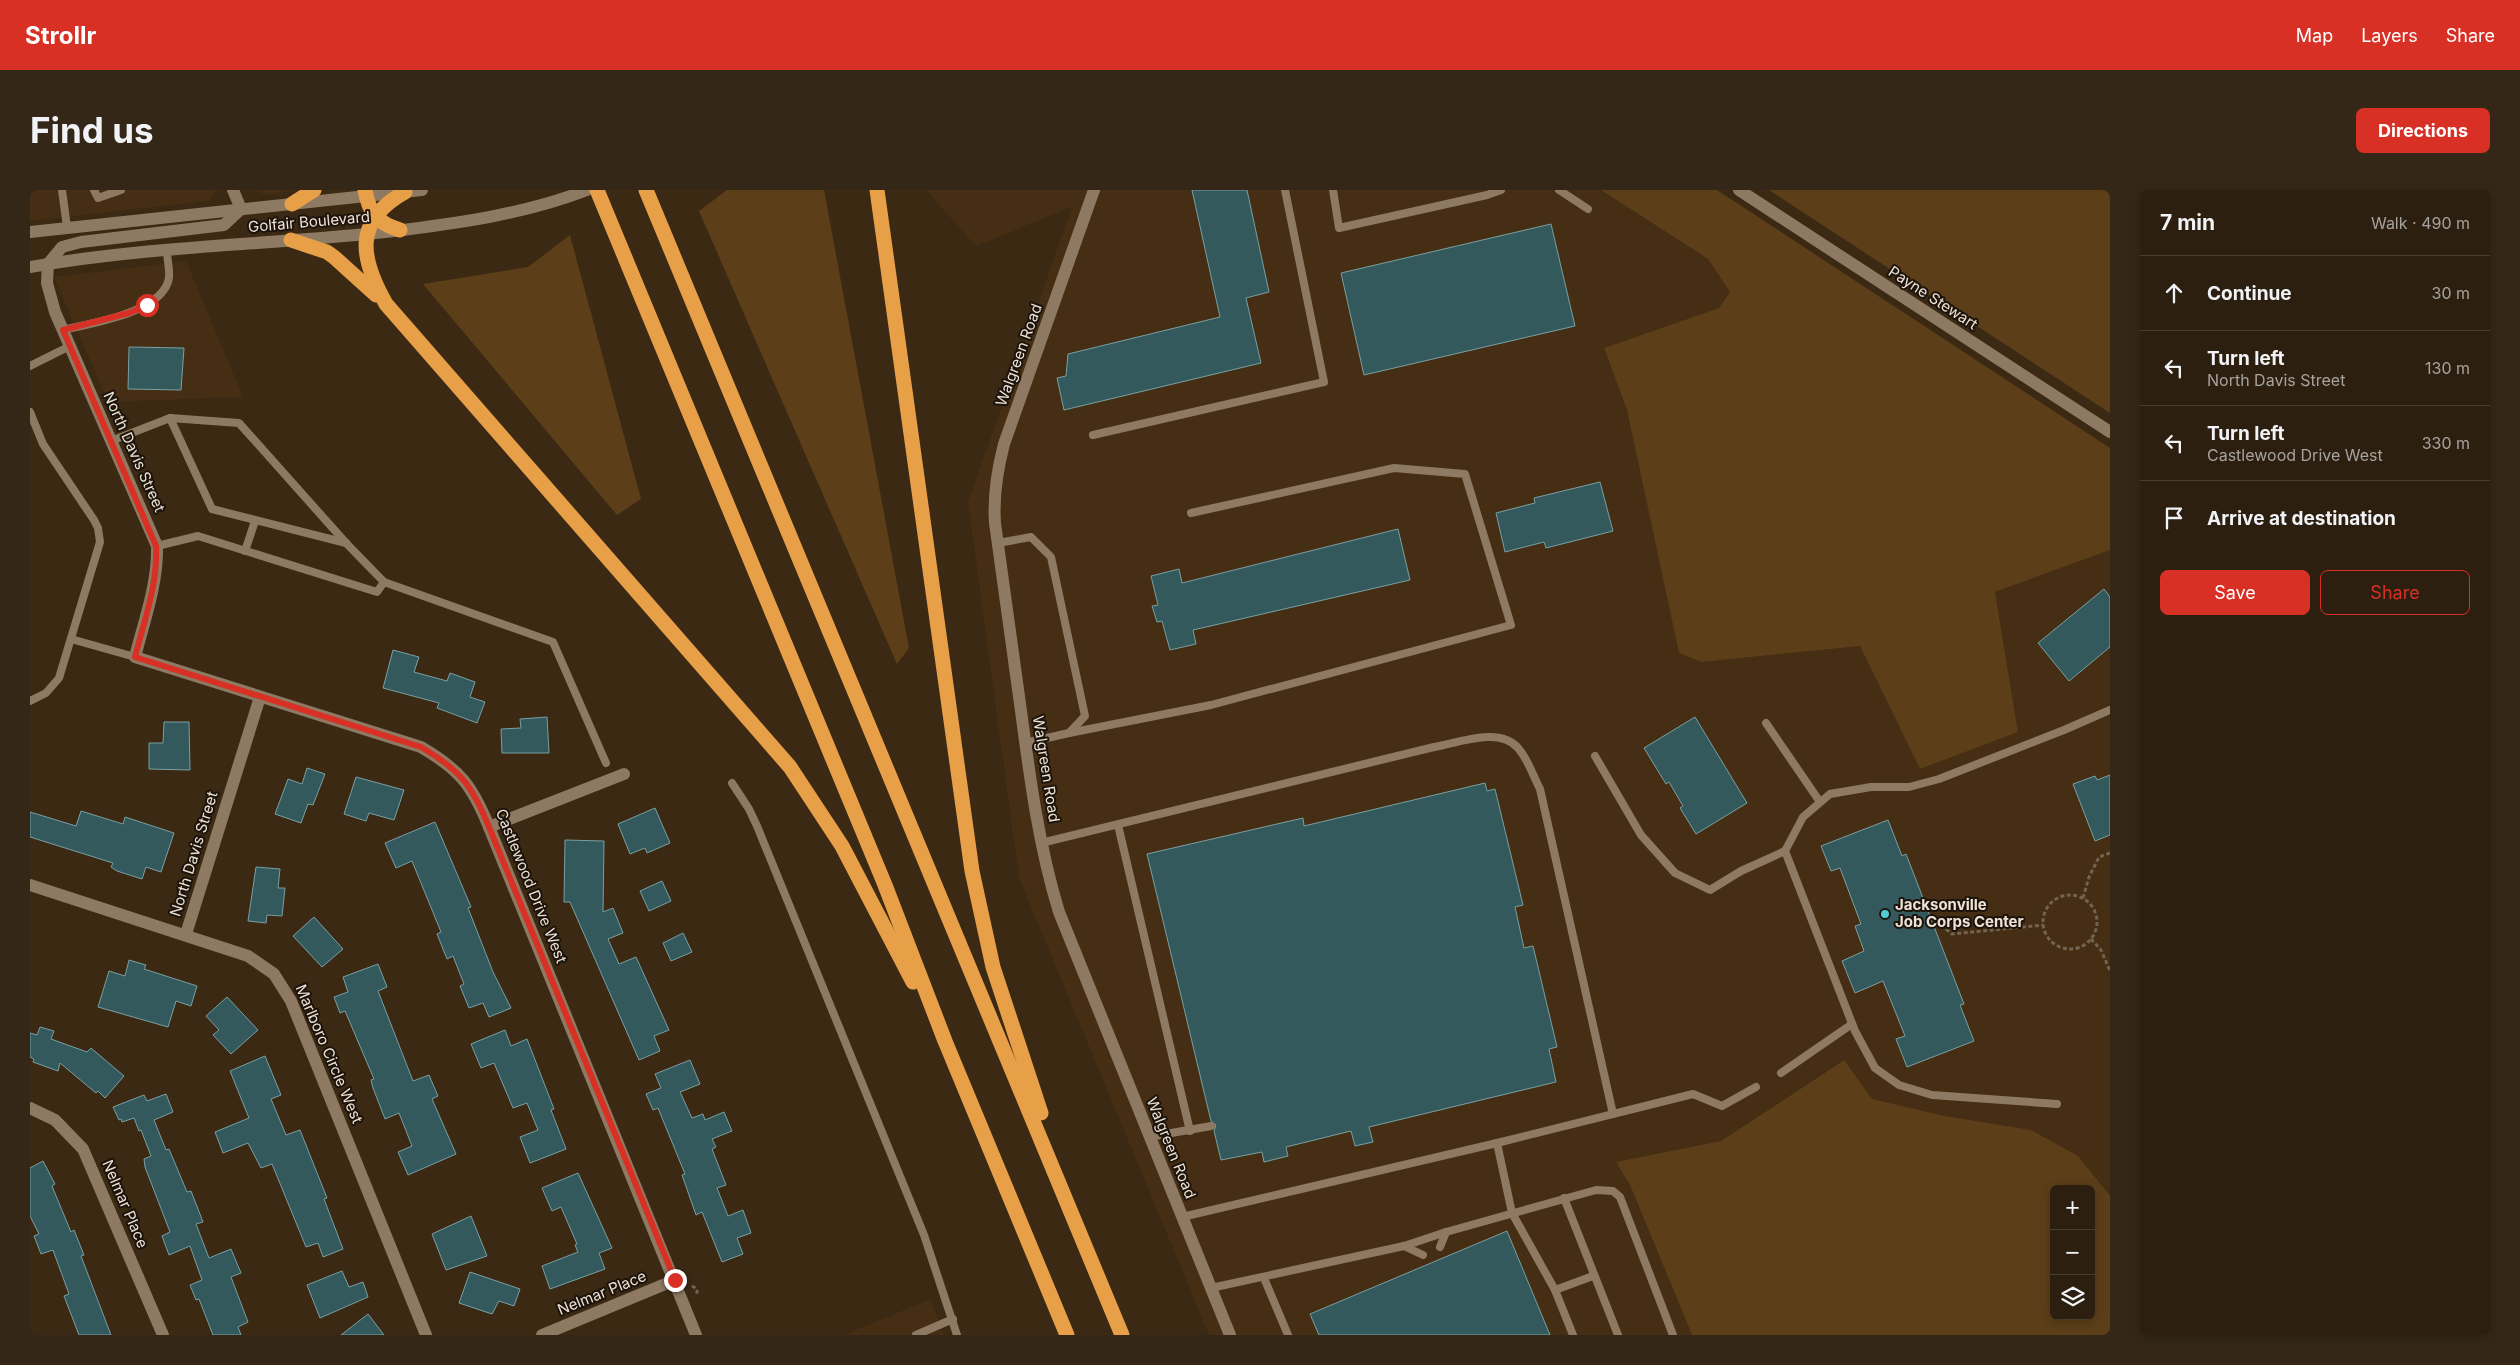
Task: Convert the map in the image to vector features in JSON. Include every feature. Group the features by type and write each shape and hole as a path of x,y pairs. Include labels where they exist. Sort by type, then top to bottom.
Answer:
{"highway":[{"path":"292,204 314,190"},
{"path":"597,190 881,876 945,1041 1067,1335"},
{"path":"646,190 1072,1210 1122,1335"},
{"path":"878,190 972,871 993,967 1072,1210"},
{"path":"386,304 374,283 366,261 367,234 374,217 387,202 405,192"},
{"path":"366,193 374,217 385,226 400,230"},
{"path":"291,240 327,252 386,304 790,767 842,846 945,1041"}],"street":[{"path":"48,264 62,247 81,242 224,226 241,209 233,190"},
{"name":"Golfair Boulevard","path":"30,232 292,204 366,193 422,190"},
{"name":"Golfair Boulevard","path":"30,267 167,251 400,230 493,216 546,204 587,190"},
{"name":"Walgreen Road","path":"1094,190 999,462 994,495 998,543 1025,742 1041,843 1059,912 1230,1335"},
{"name":"Payne Stewart","path":"1739,190 2110,432"},
{"name":"North Davis Street","path":"48,264 47,283 55,312 156,546 157,565 154,584 135,657"},
{"name":"Castlewood Drive West","path":"135,657 421,747 441,759 467,782 477,797 696,1335"},
{"name":"North Davis Street","path":"186,934 260,697"},
{"path":"489,827 624,774"},
{"name":"Marlboro Circle West","path":"30,885 186,934 259,962 274,974 284,989 335,1108 426,1335"},
{"name":"Nelmar Place","path":"30,1108 55,1120 83,1149 163,1335"},
{"name":"Nelmar Place","path":"542,1335 675,1280"}],"lane":[{"path":"62,190 68,227"},
{"path":"94,190 98,198 122,190"},
{"path":"1093,435 1324,382 1285,190"},
{"path":"1333,190 1339,228 1487,195 1501,190"},
{"path":"1559,190 1588,208"},
{"path":"63,330 129,313 147,305 162,293 169,278 167,251"},
{"path":"30,366 70,346"},
{"path":"30,412 43,444 98,528 100,542 59,678 46,693 30,701"},
{"path":"111,441 170,418 238,423 346,543 384,582 553,642 606,762"},
{"path":"170,418 212,509 346,543"},
{"path":"1025,742 1211,705 1511,625 1465,474 1394,468 1191,513"},
{"path":"245,551 255,521"},
{"path":"156,546 198,536 377,592 384,582"},
{"path":"998,543 1031,537 1051,557 1085,716 1069,733"},
{"path":"71,639 135,657"},
{"path":"1595,756 1641,835 1675,873 1710,890 1740,871 1785,851 1803,817 1830,794 1871,787 1908,787 1939,779 2110,710"},
{"path":"1766,723 1820,802"},
{"path":"1041,843 1434,747 1492,736 1507,739 1518,748 1540,789 1613,1114"},
{"path":"732,783 749,809 757,826 924,1235 957,1335"},
{"path":"1118,825 1190,1131"},
{"path":"1785,851 1852,1024 1875,1068 1899,1085 1932,1094 2057,1104"},
{"path":"1781,1073 1852,1024"},
{"path":"1182,1217 1497,1143 1693,1094 1722,1106 1756,1087"},
{"path":"1149,1138 1211,1126"},
{"path":"1497,1143 1512,1213 1555,1290 1573,1335"},
{"path":"1211,1288 1404,1246 1446,1232 1596,1190 1613,1191 1620,1197 1673,1335"},
{"path":"1564,1198 1593,1276 1618,1335"},
{"path":"1440,1247 1446,1232"},
{"path":"1404,1246 1423,1254"},
{"path":"1555,1290 1593,1276"},
{"path":"1264,1278 1288,1335"},
{"path":"916,1335 953,1319"}],"path":[{"path":"2083,898 2089,877 2099,857 2110,852"},
{"path":"2069,895 2083,898 2092,906 2096,914 2096,932 2091,939 2084,945 2067,949 2050,941 2042,925 2046,908 2052,901 2069,895"},
{"path":"1941,925 1952,934 2042,925"},
{"path":"2091,939 2101,950 2110,971"}],"shaded area":[{"path":"30,190 217,190 208,201 30,221"},
{"path":"253,190 298,190 266,195"},
{"path":"727,190 824,190 909,648 897,664 699,211"},
{"path":"926,190 1601,190 1708,259 1731,292 1719,308 1604,348 1627,410 1702,662 1860,646 1920,768 2018,732 1995,592 2110,550 2110,1196 2095,1189 2095,1185 2087,1185 1945,1116 1872,1099 1843,1060 1721,1141 1616,1162 1630,1185 1692,1335 1209,1335 1019,878 968,502 1072,207 976,246"},
{"path":"1601,190 1717,190 2110,448 2110,550 1995,592 2018,732 1920,769 1860,646 1702,662 1679,653 1627,410 1604,348 1719,308 1730,292 1708,259"},
{"path":"1769,190 2110,190 2110,413"},
{"path":"570,235 641,499 617,515 423,284 528,267"},
{"path":"186,261 243,397 108,402 54,277"},
{"path":"1844,1060 1872,1099 1945,1116 2031,1130 2078,1156 2110,1196 2110,1335 1692,1335 1630,1185 1616,1162 1721,1141"},
{"path":"930,1299 944,1335 844,1335"}],"building":[{"path":"1192,190 1247,190 1269,292 1246,298 1261,363 1064,410 1057,378 1066,376 1068,354 1220,317"},
{"path":"1551,224 1575,326 1364,375 1341,273"},
{"path":"129,347 184,348 181,390 128,389"},
{"path":"1600,482 1613,531 1546,548 1544,542 1505,552 1496,513 1535,503 1534,498"},
{"path":"1398,529 1410,580 1193,630 1196,644 1170,650 1162,621 1157,622 1152,606 1158,605 1151,576 1179,569 1182,583"},
{"path":"2104,589 2110,597 2110,647 2069,681 2038,643"},
{"path":"393,650 419,657 414,672 447,681 450,673 475,682 470,697 485,702 477,723 437,708 439,703 383,688"},
{"path":"547,717 549,753 502,753 501,729 521,728 520,719"},
{"path":"1695,717 1747,803 1696,834 1680,808 1683,806 1669,782 1666,784 1644,748"},
{"path":"164,722 189,722 190,770 149,769 149,743 163,743"},
{"path":"307,768 325,774 313,805 308,804 301,823 275,814 288,779 302,784"},
{"path":"2110,775 2110,835 2095,841 2073,784 2095,776 2097,780"},
{"path":"356,777 404,790 394,820 369,813 366,821 344,814"},
{"path":"1485,783 1487,791 1495,789 1523,905 1515,907 1524,948 1533,946 1557,1047 1549,1049 1556,1082 1369,1127 1373,1142 1355,1146 1351,1131 1286,1147 1288,1156 1264,1162 1262,1152 1221,1160 1214,1131 1216,1125 1211,1121 1147,854 1303,818 1304,826"},
{"path":"655,808 670,843 647,853 645,848 630,854 618,824"},
{"path":"81,811 123,824 125,817 174,833 161,872 146,867 142,879 117,871 111,867 113,863 30,837 30,812 76,826"},
{"path":"1888,820 1902,856 1906,854 1964,1004 1960,1005 1974,1041 1907,1067 1896,1039 1905,1036 1883,981 1855,993 1842,961 1864,951 1855,926 1861,924 1840,868 1831,871 1821,846"},
{"path":"435,822 471,907 468,908 493,972 511,1008 489,1017 483,1003 469,1008 460,986 464,984 453,956 447,959 437,934 441,932 412,861 396,868 385,843"},
{"path":"565,840 604,841 603,912 613,908 623,933 608,939 619,964 636,957 669,1030 654,1036 660,1051 639,1060 570,902 564,902"},
{"path":"256,867 280,869 278,888 285,888 282,916 267,915 266,923 248,921"},
{"path":"662,881 671,901 649,911 640,891"},
{"path":"314,917 343,949 322,967 293,936"},
{"path":"683,933 692,952 671,961 663,943"},
{"path":"129,960 146,965 144,969 197,986 191,1006 176,1001 168,1027 98,1007 109,971 125,976"},
{"path":"378,964 387,987 378,991 413,1081 429,1075 438,1096 432,1099 456,1154 408,1175 398,1152 412,1146 399,1113 385,1119 373,1088 371,1080 374,1079 345,1011 340,1013 334,997 348,992 343,977"},
{"path":"227,997 258,1030 231,1054 213,1035 219,1030 206,1016"},
{"path":"40,1027 54,1031 51,1039 87,1052 91,1048 124,1076 105,1098 98,1091 96,1093 60,1063 58,1071 33,1062 34,1059 30,1057 30,1033 37,1035"},
{"path":"505,1030 511,1046 527,1039 554,1109 551,1110 566,1149 530,1163 520,1137 538,1130 527,1103 513,1108 494,1063 481,1068 471,1044"},
{"path":"265,1056 281,1095 271,1099 286,1135 300,1130 327,1198 324,1199 343,1249 323,1257 318,1243 306,1247 272,1164 261,1168 248,1143 223,1153 215,1132 249,1118 230,1071"},
{"path":"690,1060 700,1084 680,1092 692,1118 703,1114 705,1120 724,1112 732,1131 712,1139 716,1147 712,1149 726,1185 717,1188 728,1216 743,1210 751,1233 737,1238 743,1254 722,1262 702,1212 696,1215 682,1175 685,1174 658,1108 653,1110 646,1094 661,1088 655,1074"},
{"path":"166,1094 173,1112 154,1120 166,1150 169,1149 187,1192 191,1191 203,1222 196,1224 209,1258 231,1249 241,1273 231,1277 248,1322 238,1327 241,1335 213,1335 199,1299 196,1300 190,1285 202,1280 190,1246 169,1255 162,1236 170,1232 145,1167 144,1159 151,1156 141,1130 139,1131 134,1118 122,1122 121,1119 119,1120 113,1107 144,1095 147,1101"},
{"path":"43,1161 55,1184 52,1186 71,1232 74,1230 84,1255 81,1256 111,1335 79,1335 64,1296 69,1294 53,1250 41,1254 34,1236 39,1234 30,1216 30,1168"},
{"path":"578,1173 612,1248 599,1253 605,1269 550,1289 542,1266 578,1252 575,1245 577,1244 561,1207 552,1211 542,1188"},
{"path":"471,1216 487,1256 446,1270 432,1234"},
{"path":"1507,1231 1550,1335 1319,1335 1310,1314"},
{"path":"342,1271 349,1287 363,1282 368,1297 320,1318 307,1285"},
{"path":"470,1272 520,1289 514,1306 499,1301 492,1314 459,1303"},
{"path":"368,1314 384,1335 341,1335"}],"place":[{"name":"Jacksonville Job Corps Center","path":"1885,914"}],"route":[{"path":"147,305 129,313 63,330 150,527 156,546 157,565 154,584 135,657 421,747 441,759 467,782 477,797 675,1280"}]}
